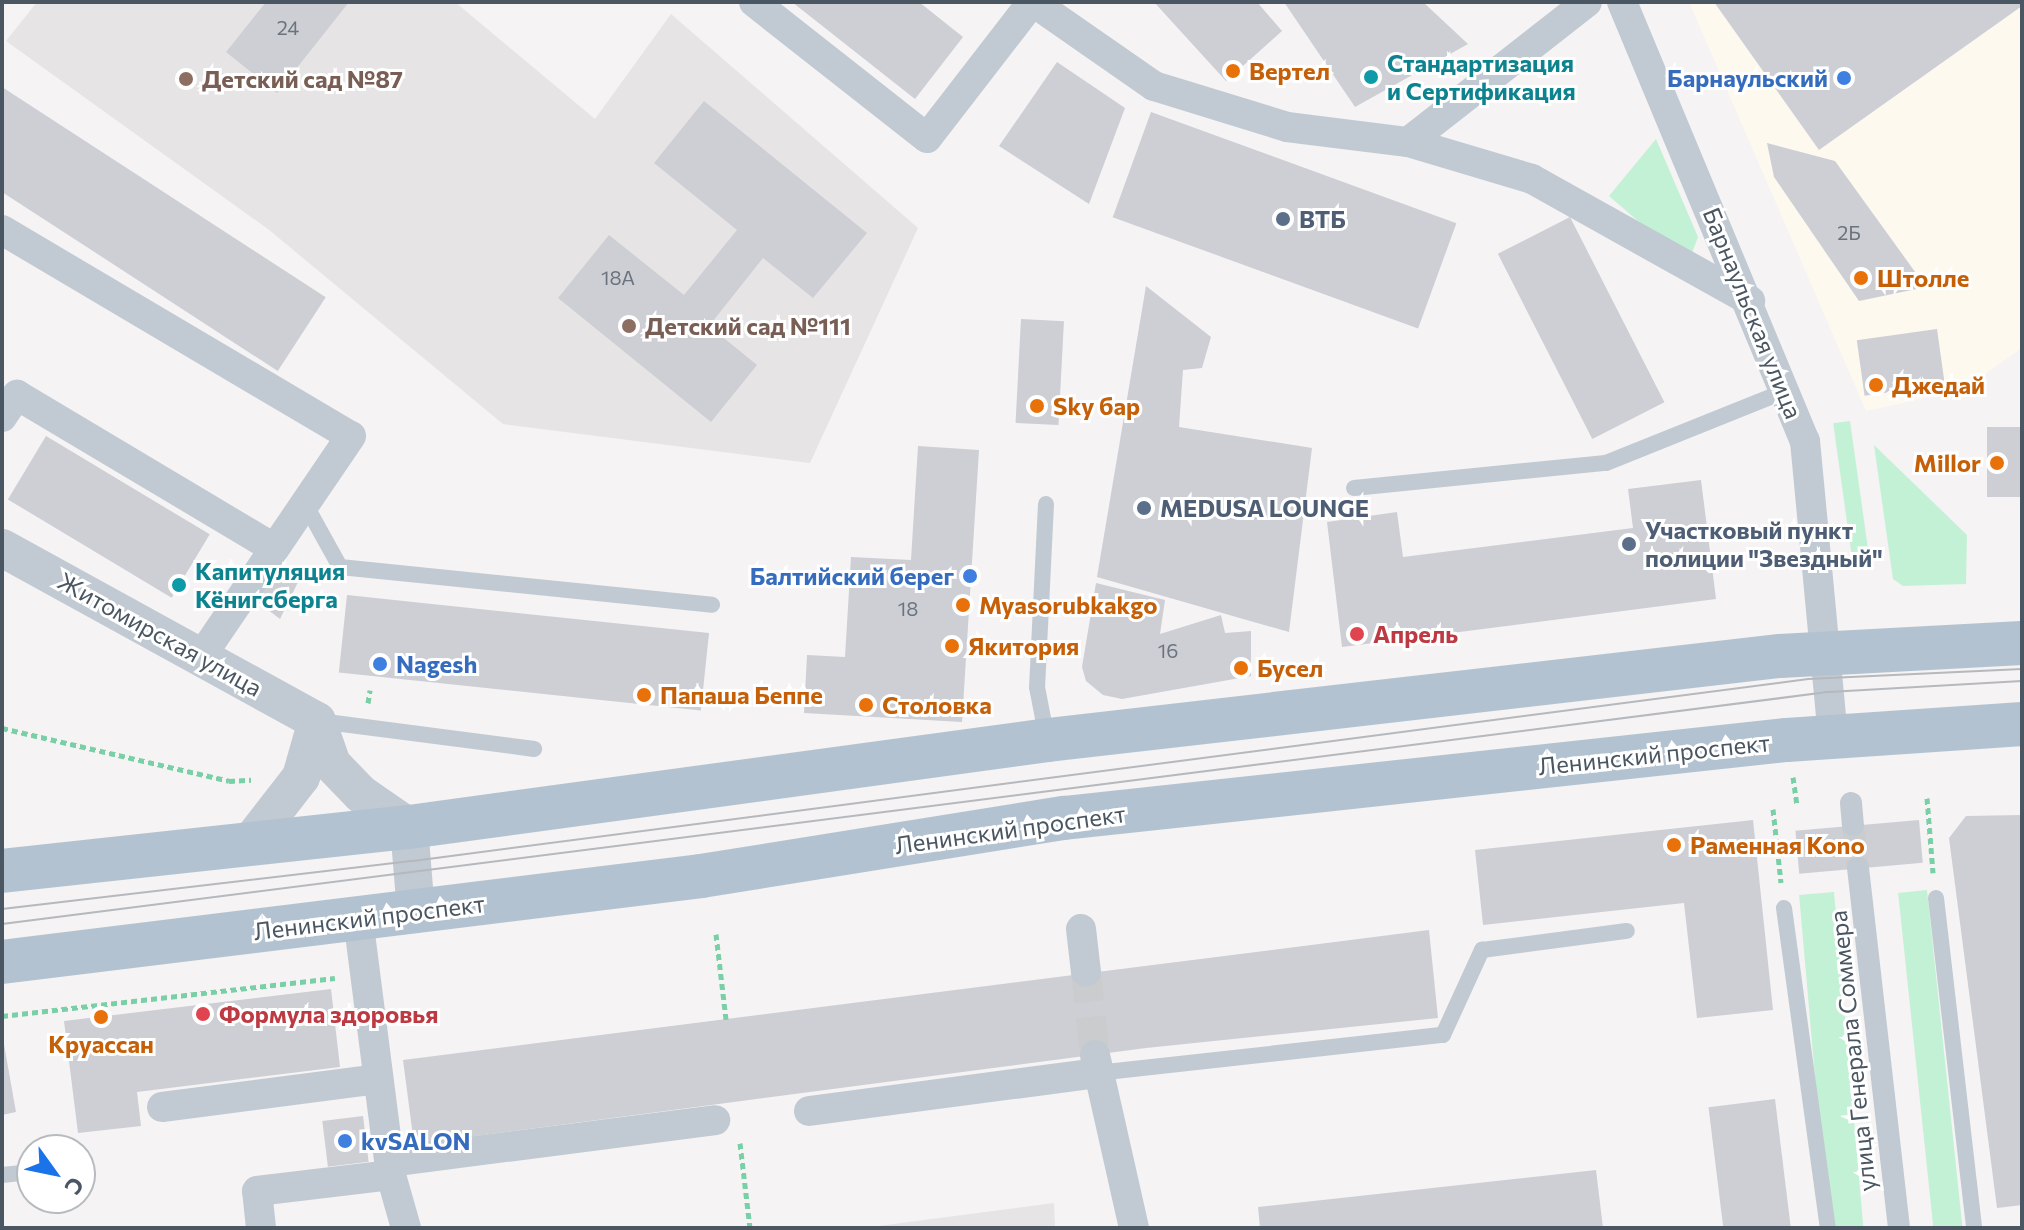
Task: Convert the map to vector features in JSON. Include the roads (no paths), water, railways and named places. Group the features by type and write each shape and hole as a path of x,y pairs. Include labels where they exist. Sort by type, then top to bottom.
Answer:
{"main road":[{"path":"2,871 409,827 1048,740 1824,651 2022,643"},
{"name":"Ленинский проспект","path":"2,962 701,876 1064,818 1833,736 2022,724"}],"street":[{"path":"754,2 927,138 1032,2 1154,86 1287,127 1408,142 1532,179 1750,301"},
{"path":"1408,142 1587,2"},
{"name":"Барнаульская улица","path":"1622,2 1788,390 1805,441 1833,736"},
{"path":"2,230 351,436 202,655"},
{"path":"7,399 274,548"},
{"name":"Житомирская улица","path":"2,548 202,655 317,721"},
{"path":"317,721 332,764 361,794 409,827 416,912"},
{"path":"249,844 301,777 317,721"},
{"name":"улица Генерала Соммера","path":"1858,868 1899,1228"},
{"path":"358,918 390,1168 406,1228"},
{"path":"1081,929 1086,972"},
{"path":"809,1111 1096,1064 1134,1228"},
{"path":"162,1107 377,1079"},
{"path":"261,1228 257,1191 390,1168 727,1127"}],"lane":[{"path":"1354,488 1606,463 1788,390"},
{"path":"304,502 340,567 712,605"},
{"path":"1046,504 1037,687 1048,740"},
{"path":"317,721 534,749"},
{"path":"1936,898 1974,1228"},
{"name":"улица Генерала Соммера","path":"1784,908 1828,1228"},
{"path":"1096,1064 1443,1035 1482,950 1627,931"}],"tunnel":[{"path":"1853,825 1858,868"},
{"path":"1086,972 1095,1055"}],"tram line":[{"path":"2,909 413,861 1808,679 2022,669"},
{"path":"2,924 1829,692 2022,681"}],"place":[{"name":"Вертел","path":"1233,71"},
{"name":"Стандартизация и Сертификация","path":"1371,77"},
{"name":"Барнаульский","path":"1844,78"},
{"name":"Детский сад №87","path":"186,79"},
{"name":"ВТБ","path":"1283,219"},
{"name":"Штолле","path":"1861,278"},
{"name":"Детский сад №111","path":"629,326"},
{"name":"Джедай","path":"1876,385"},
{"name":"Sky бар","path":"1037,406"},
{"name":"Millor","path":"1997,463"},
{"name":"MEDUSA LOUNGE","path":"1144,508"},
{"name":"Участковый пункт полиции \"Звездный\"","path":"1629,544"},
{"name":"Балтийский берег","path":"970,576"},
{"name":"Капитуляция Кёнигсберга","path":"179,585"},
{"name":"Myasorubkakgo","path":"963,605"},
{"name":"Апрель","path":"1357,634"},
{"name":"Якитория","path":"952,646"},
{"name":"Nagesh","path":"380,664"},
{"name":"Бусел","path":"1241,668"},
{"name":"Папаша Беппе","path":"644,695"},
{"name":"Столовка","path":"866,705"},
{"name":"Раменная Kono","path":"1674,845"},
{"name":"Формула здоровья","path":"203,1014"},
{"name":"Круассан","path":"101,1017"},
{"name":"kvSALON","path":"345,1141"}]}
